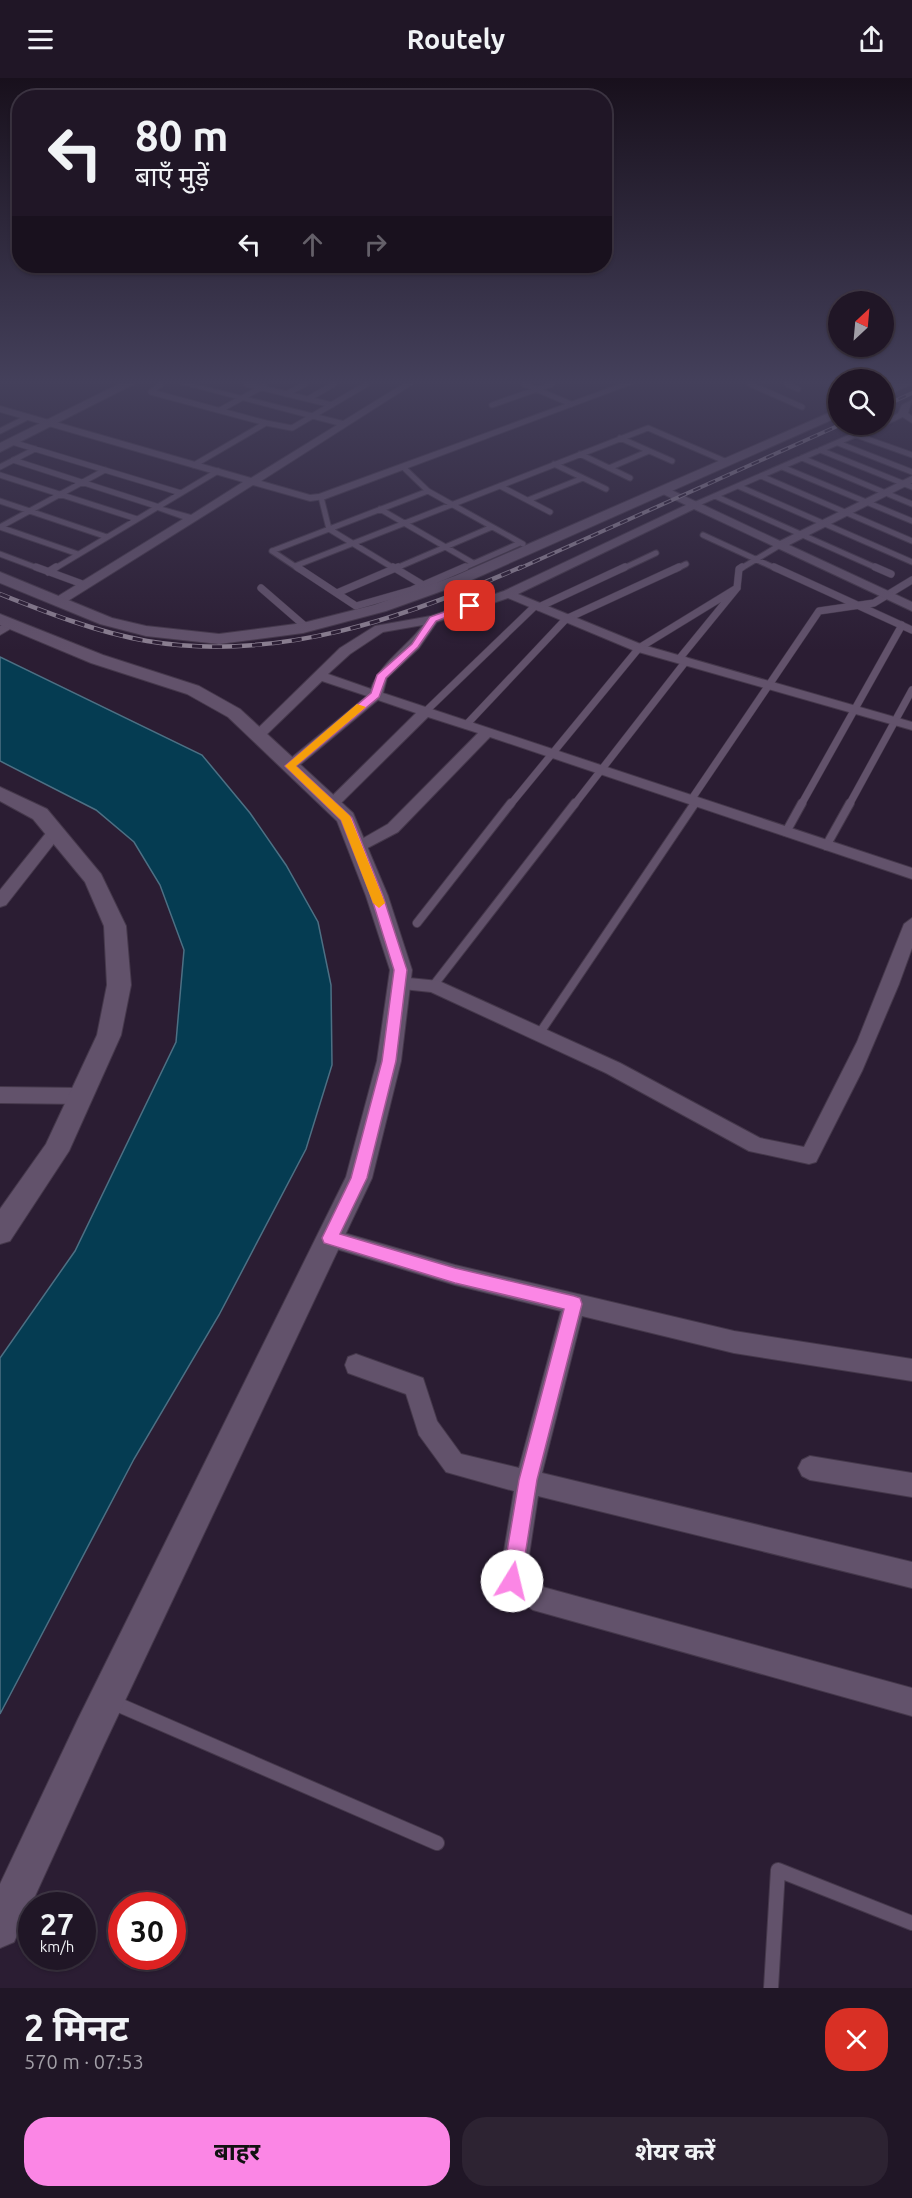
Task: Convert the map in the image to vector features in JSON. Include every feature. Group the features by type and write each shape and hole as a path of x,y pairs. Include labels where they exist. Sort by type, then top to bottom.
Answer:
{"street":[{"path":"225,473 310,498 384,473"},
{"path":"59,601 266,473"},
{"path":"0,577 106,621 146,631 219,639 306,627 380,608 461,579 525,545 702,473"},
{"path":"780,545 865,501 909,483"},
{"path":"663,490 912,607"},
{"path":"257,736 345,651 379,629 433,619 508,594 694,505"},
{"path":"159,507 192,519"},
{"path":"508,594 639,648 912,726"},
{"path":"290,766 376,694 381,677 415,645 433,619"},
{"path":"0,1928 107,1700 359,1178 389,1061 401,970 377,896 346,818 234,713 193,690 97,659 4,625"},
{"path":"320,676 912,874"},
{"path":"331,805 426,711"},
{"path":"358,848 393,828 487,732"},
{"path":"0,793 40,814 94,879 115,926 119,985 109,1035 56,1151 0,1232"},
{"path":"0,901 55,832"},
{"path":"399,983 433,986 539,1034 613,1068 756,1145 809,1156 841,1097 891,987 912,924"},
{"path":"0,1095 81,1096"},
{"path":"330,1238 455,1275 734,1342 912,1370"},
{"path":"574,1304 528,1480 512,1581 533,1597 912,1702"},
{"path":"356,1365 415,1386 427,1427 454,1464 528,1480 912,1575"},
{"path":"810,1468 912,1485"}],"lane":[{"path":"54,473 159,507"},
{"path":"0,527 99,473"},
{"path":"115,473 181,493"},
{"path":"48,572 214,473"},
{"path":"410,473 428,491 525,545"},
{"path":"295,566 532,473"},
{"path":"573,473 606,489"},
{"path":"620,473 630,478"},
{"path":"694,505 768,473"},
{"path":"797,473 912,521"},
{"path":"839,473 912,504"},
{"path":"882,473 909,483"},
{"path":"0,475 137,519"},
{"path":"761,476 912,541"},
{"path":"528,500 583,478"},
{"path":"500,486 550,512"},
{"path":"738,486 912,561"},
{"path":"428,491 272,550 356,606 423,585 473,563 525,545"},
{"path":"321,496 329,529 423,585"},
{"path":"715,496 891,574"},
{"path":"0,501 107,537"},
{"path":"380,509 473,563"},
{"path":"0,527 78,554"},
{"path":"337,593 492,527"},
{"path":"703,535 912,630"},
{"path":"433,986 601,770 738,588 739,568 753,558 780,545"},
{"path":"426,711 537,607 656,553"},
{"path":"0,554 85,585"},
{"path":"466,725 566,619 686,564"},
{"path":"539,1034 819,611 874,603 885,594 912,580"},
{"path":"261,588 306,627"},
{"path":"417,923 550,753 639,648 738,588"},
{"path":"786,832 902,625"},
{"path":"826,846 912,690"},
{"path":"107,1700 437,1843"},
{"path":"771,1988 778,1870 912,1923"}],"water":[{"path":"0,657 202,755 250,813 286,865 318,922 331,985 332,1065 306,1149 219,1315 134,1459 0,1714 0,1358 75,1251 176,1042 184,950 160,885 134,842 96,810 0,761"}],"railway":[{"path":"518,569 732,473"},
{"path":"0,594 109,633 147,641 196,646 244,646 292,641 386,619 477,586 521,567"}],"slow traffic":[{"path":"361,707 290,766 346,818 379,903"}],"route":[{"path":"470,606 433,619 415,645 381,677 376,694 290,766 346,818 377,896 401,970 389,1061 359,1178 330,1238 455,1275 574,1304 528,1480 512,1581"}]}
